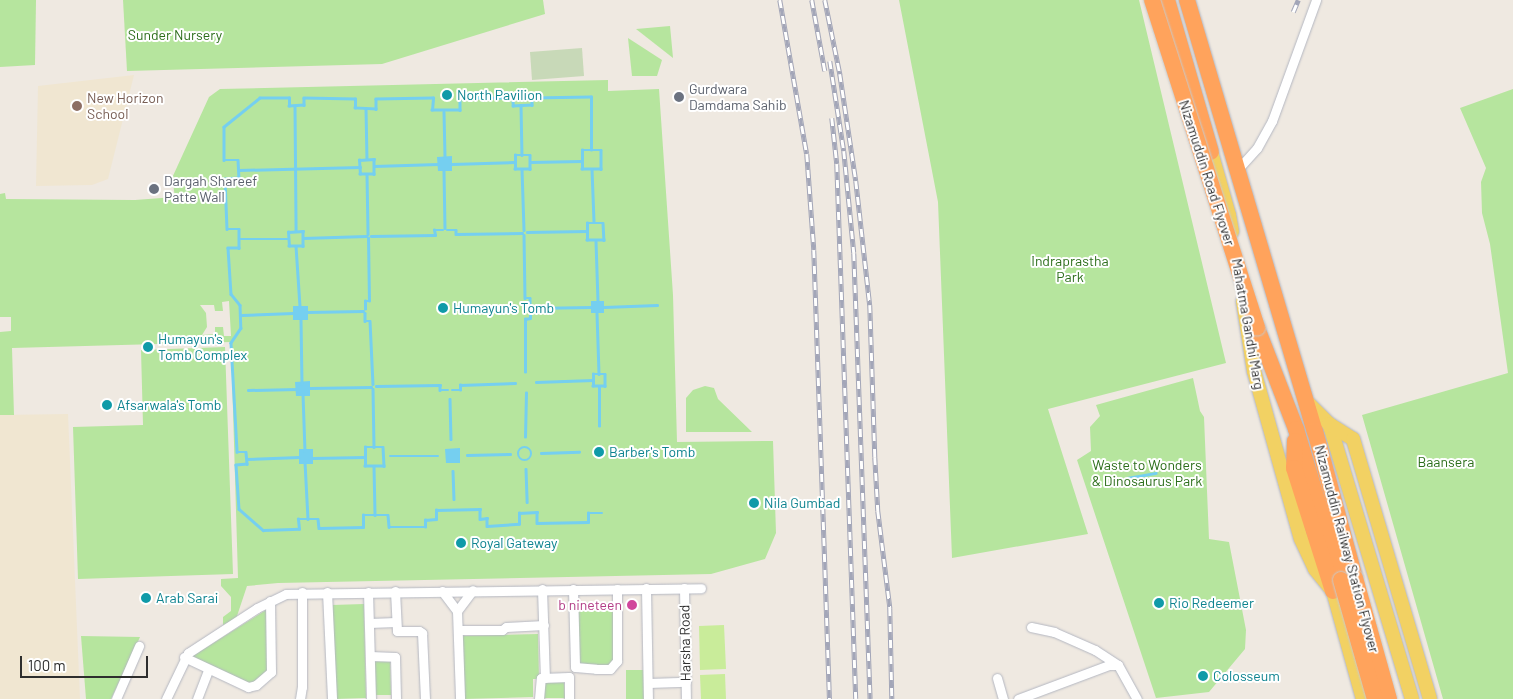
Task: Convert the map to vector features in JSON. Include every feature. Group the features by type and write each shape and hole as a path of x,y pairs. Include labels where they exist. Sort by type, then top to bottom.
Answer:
{"highway":[{"name":"Nizamuddin Road Flyover","path":"1152,0 1257,328 1296,429"},
{"name":"Mahatma Gandhi Marg","path":"1166,0 1211,152"},
{"path":"1187,0 1202,54"},
{"path":"1192,0 1202,54"},
{"name":"Mahatma Gandhi Marg","path":"1202,54 1238,169 1304,399"},
{"name":"Nizamuddin Railway Station Flyover","path":"1304,399 1330,514 1367,698"},
{"path":"1296,429 1294,468 1333,591"},
{"name":"Nizamuddin Railway Station Flyover","path":"1296,429 1330,514 1389,699"}],"main road":[{"name":"Mahatma Gandhi Marg","path":"1211,152 1230,215 1254,371 1301,539 1315,569 1333,591 1367,698"},
{"name":"Mahatma Gandhi Marg","path":"1304,399 1329,424 1412,699"},
{"path":"1329,424 1353,439 1430,699"},
{"path":"1367,698 1408,683"}],"street":[{"path":"1238,169 1257,148 1272,120 1316,0"},
{"path":"646,588 648,699"},
{"name":"Harsha Road","path":"684,588 686,699"},
{"path":"166,699 184,657 270,601 286,594 302,592 700,588"},
{"path":"542,589 544,678"},
{"path":"573,589 574,658 577,669"},
{"path":"569,699 570,673 577,669 610,669 616,664 616,589"},
{"path":"457,611 472,590"},
{"path":"395,591 397,631 420,631 422,633 425,699"},
{"path":"442,591 457,611 460,699"},
{"path":"300,699 302,687 302,592"},
{"path":"327,592 332,699"},
{"path":"368,592 371,699"},
{"path":"184,657 208,670 252,687 270,674 270,601"},
{"path":"369,624 396,622"},
{"path":"458,630 502,630 506,627 544,625"},
{"path":"1031,627 1054,632 1095,650 1118,665 1137,699"},
{"path":"116,699 139,646"},
{"path":"370,656 395,656 396,699"},
{"path":"1018,699 1109,665 1118,665"},
{"path":"197,699 208,670"},
{"path":"539,699 540,678 569,677"},
{"path":"996,678 1003,699"},
{"path":"648,684 686,682"}],"shaded area":[{"path":"134,75 108,179 92,185 36,186 38,86"},
{"path":"68,414 80,699 0,699 0,415"}],"green space":[{"path":"0,0 36,0 35,65 0,67"},
{"name":"Sunder Nursery","path":"123,0 543,0 545,14 382,64 127,71"},
{"name":"Indraprastha Park","path":"899,0 1139,0 1226,363 1048,409 1088,534 952,558 938,202"},
{"path":"670,26 673,58 636,29"},
{"path":"628,38 662,60 657,76 632,76"},
{"path":"582,48 584,76 532,80 530,52"},
{"path":"608,80 608,91 659,89 673,295 677,442 773,441 776,533 765,559 711,574 278,583 247,586 236,619 223,625 223,617 231,611 231,597 221,586 221,579 238,578 231,342 12,348 14,415 0,415 0,332 11,331 11,317 0,317 0,194 5,193 6,199 135,200 175,197 172,178 209,97 220,89","holes":["229,301 231,336 224,336 223,327 215,327 215,334 202,335 207,327 206,313 200,305 214,305 215,311 223,311 222,302"]},
{"name":"Baansera","path":"1513,89 1513,699 1443,699 1362,415 1508,373 1490,244 1482,213 1481,182 1486,168 1460,108"},
{"path":"225,347 233,574 78,579 73,427 143,425 141,350"},
{"name":"Waste to Wonders & Dinosaurus Park","path":"1193,378 1200,411 1204,417 1209,539 1229,542 1246,630 1245,649 1209,692 1156,698 1077,460 1091,451 1090,427 1100,416 1096,405"},
{"path":"705,386 714,388 718,399 752,432 686,432 686,398 693,390"},
{"path":"574,602 614,602 614,660 610,666 580,670"},
{"path":"364,604 366,698 335,699 332,605"},
{"path":"269,608 269,671 251,686 191,657"},
{"path":"724,625 726,669 700,670 699,626"},
{"path":"538,634 539,679 533,679 533,697 464,699 461,636"},
{"path":"81,636 140,637 111,699 86,699"},
{"path":"390,658 391,695 375,695 374,659"},
{"path":"626,670 644,670 644,699 626,699"},
{"path":"725,674 726,699 701,699 700,675"},
{"path":"542,681 564,681 565,698 542,698"}],"water":[{"path":"452,156 452,171 438,171 437,157"},
{"path":"591,301 604,301 604,313 591,313"},
{"path":"293,306 308,306 308,320 293,320"},
{"path":"310,381 310,396 296,396 295,382"},
{"path":"460,448 460,463 446,463 445,449"},
{"path":"299,449 313,449 313,464 299,464"}],"waterway":[{"path":"591,150 591,97 532,98 532,105 513,106 512,98 460,98 460,110 432,110 433,98 376,99 376,109 355,108 355,99 304,98 304,105 289,106 289,98 260,98 224,127 224,160 238,160 239,178 225,179 227,229 239,229 239,248 228,248 231,294 240,305 241,328 231,343 237,452 246,452 247,464 236,465 239,509 263,530 299,529 298,519 318,519 319,528 363,527 363,515 388,515 389,527 425,527 425,520 436,519 436,510 480,509 480,519 487,518 487,526 519,524 519,513 537,512 537,523 588,522 588,513 602,513"},
{"path":"521,105 522,155"},
{"path":"295,106 296,231"},
{"path":"366,108 367,159"},
{"path":"444,112 445,156"},
{"path":"582,150 601,150 601,169 582,169 582,150"},
{"path":"515,155 530,155 530,169 515,169 515,155"},
{"path":"374,159 374,174 360,174 359,160 374,159"},
{"path":"531,162 581,161"},
{"path":"452,164 514,162"},
{"path":"374,166 438,164"},
{"path":"239,170 360,167"},
{"path":"522,169 524,230"},
{"path":"592,169 594,222"},
{"path":"444,171 445,228"},
{"path":"367,174 368,234"},
{"path":"587,223 603,223 604,240 587,240 587,223"},
{"path":"371,236 435,235 434,230 443,230"},
{"path":"447,230 456,230 456,234 522,233"},
{"path":"303,231 303,246 289,246 288,232 303,231"},
{"path":"527,232 587,231"},
{"path":"524,235 525,298 530,298 530,306"},
{"path":"303,238 366,236"},
{"path":"365,309 365,301 369,301 368,238"},
{"path":"239,239 288,239"},
{"path":"596,241 598,301"},
{"path":"296,246 300,306"},
{"path":"604,307 657,305"},
{"path":"532,308 591,307"},
{"path":"525,372 525,319 530,318 530,310"},
{"path":"308,312 363,311"},
{"path":"242,315 293,313"},
{"path":"365,313 365,321 370,321 373,384"},
{"path":"597,313 599,374"},
{"path":"301,320 302,384"},
{"path":"593,374 605,374 605,386 593,386 593,374"},
{"path":"536,382 593,380"},
{"path":"452,390 460,390 460,385 515,383"},
{"path":"376,386 440,385 440,390 448,390"},
{"path":"310,388 371,387"},
{"path":"599,387 599,426"},
{"path":"248,390 297,389"},
{"path":"373,389 374,447"},
{"path":"525,437 526,393"},
{"path":"303,394 305,451"},
{"path":"450,399 451,439"},
{"path":"365,447 383,447 384,466 365,466 365,447"},
{"path":"525,447 530,449 532,454 530,459 525,461 520,459 518,454 520,449 525,447"},
{"path":"541,453 579,452"},
{"path":"467,455 510,454"},
{"path":"390,456 438,456"},
{"path":"247,459 299,457"},
{"path":"313,458 364,457"},
{"path":"305,462 308,519"},
{"path":"374,466 375,515"},
{"path":"526,469 527,502"},
{"path":"453,471 454,499"},
{"path":"1127,478 1156,473"}],"railway":[{"path":"780,0 807,154 814,250 830,699"},
{"path":"812,0 825,71"},
{"path":"825,0 840,74 856,181 870,305 878,511 890,608 892,699"},
{"path":"1293,12 1298,0"},
{"path":"830,61 844,151 854,253 870,699"},
{"path":"832,118 837,164 856,699"}],"place":[{"name":"North Pavilion","path":"447,95"},
{"name":"Gurdwara Damdama Sahib","path":"679,97"},
{"name":"New Horizon School","path":"77,106"},
{"name":"Dargah Shareef Patte Wall","path":"154,189"},
{"name":"Humayun's Tomb","path":"443,308"},
{"name":"Humayun's Tomb Complex","path":"148,347"},
{"name":"Afsarwala's Tomb","path":"107,405"},
{"name":"Barber's Tomb","path":"599,452"},
{"name":"Nila Gumbad","path":"754,503"},
{"name":"Royal Gateway","path":"461,543"},
{"name":"Arab Sarai","path":"146,598"},
{"name":"Rio Redeemer","path":"1159,603"},
{"name":"b nineteen","path":"632,605"},
{"name":"Colosseum","path":"1203,676"}]}
